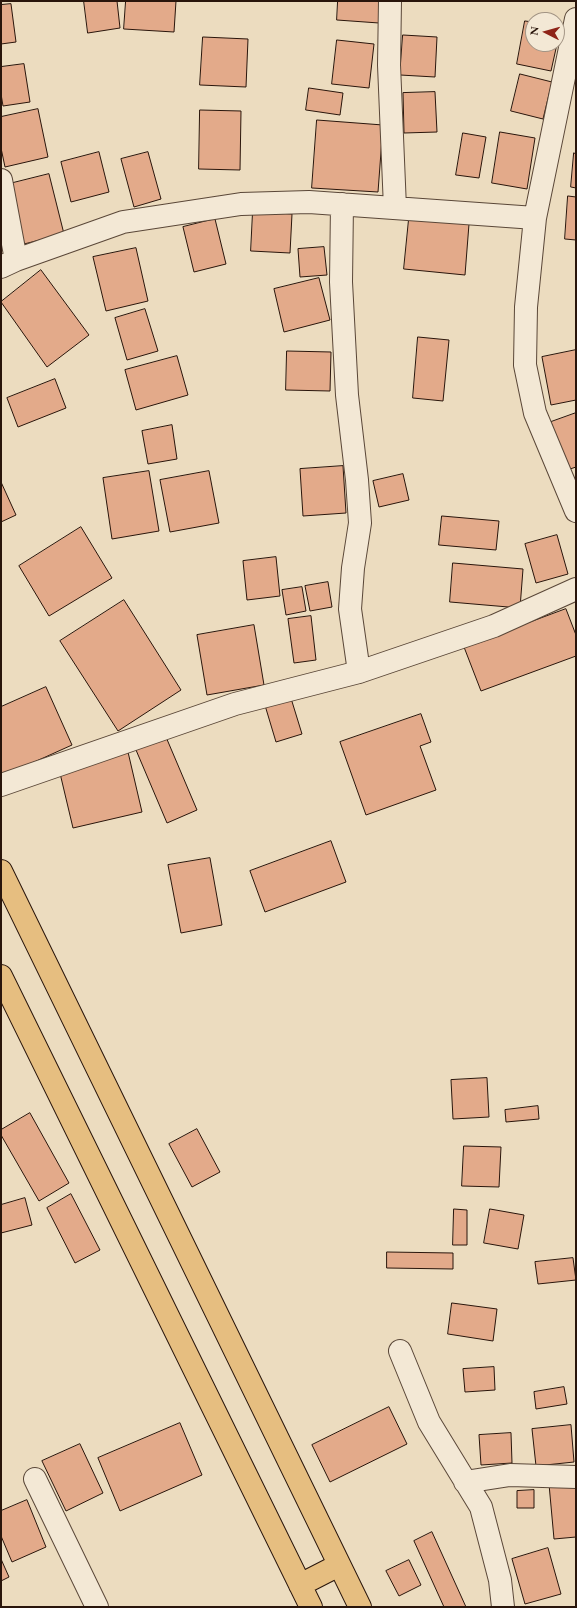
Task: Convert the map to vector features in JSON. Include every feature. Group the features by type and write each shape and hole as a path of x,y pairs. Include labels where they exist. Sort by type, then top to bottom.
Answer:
{"main road":[{"path":"1,871 360,1607"},
{"path":"1,976 311,1607"},
{"path":"300,1585 340,1565"}],"street":[{"path":"390,1 388,65 395,208"},
{"path":"576,19 534,218 526,307 525,365 535,413 576,511"},
{"path":"1,180 8,263 123,222 241,204 309,202 534,218"},
{"path":"342,204 341,282 347,395 357,480 360,523 353,568 350,609 359,672"},
{"path":"1,785 235,704 359,672 494,626 576,589"},
{"path":"400,1351 429,1422 481,1508 500,1580 503,1607"},
{"path":"465,1482 510,1474 576,1477"},
{"path":"35,1479 97,1607"}],"building":[{"path":"84,1 117,1 120,28 88,33"},
{"path":"126,1 176,1 174,32 124,29"},
{"path":"338,1 381,1 379,23 337,20"},
{"path":"11,4 16,42 1,44 1,5"},
{"path":"525,21 525,52 555,52 551,71 517,64"},
{"path":"403,35 437,37 435,77 400,75"},
{"path":"203,37 248,39 246,87 200,85"},
{"path":"337,40 374,44 369,88 332,84"},
{"path":"24,64 30,102 3,106 1,94 1,67"},
{"path":"520,74 552,82 543,119 511,111"},
{"path":"309,88 343,93 340,115 306,110"},
{"path":"435,92 437,132 404,133 403,93"},
{"path":"38,109 48,157 5,167 1,148 1,117"},
{"path":"200,110 241,111 240,170 199,169"},
{"path":"317,120 383,125 378,192 312,188"},
{"path":"500,132 535,138 527,189 492,183"},
{"path":"463,133 486,137 479,178 456,175"},
{"path":"99,152 109,192 71,202 61,162"},
{"path":"148,152 161,199 134,207 121,159"},
{"path":"574,153 576,154 576,188 571,187"},
{"path":"49,174 64,234 24,244 9,184"},
{"path":"568,196 576,197 576,240 565,239"},
{"path":"253,211 292,214 290,253 251,251"},
{"path":"215,219 226,264 194,272 183,227"},
{"path":"409,219 469,224 465,275 404,269"},
{"path":"324,247 327,275 300,277 298,249"},
{"path":"136,248 148,301 106,311 93,257"},
{"path":"41,270 89,335 47,367 1,302"},
{"path":"319,278 330,320 284,332 274,289"},
{"path":"145,309 158,351 127,360 115,318"},
{"path":"418,337 449,340 443,401 413,398"},
{"path":"576,350 576,400 551,405 542,357"},
{"path":"287,351 331,352 330,391 286,390"},
{"path":"177,356 188,395 136,410 125,370"},
{"path":"55,379 66,408 18,427 7,398"},
{"path":"576,413 576,467 567,470 551,422"},
{"path":"172,425 177,459 148,464 142,431"},
{"path":"343,466 346,513 303,516 300,469"},
{"path":"149,471 159,531 112,539 103,478"},
{"path":"209,471 219,523 170,532 160,480"},
{"path":"403,474 409,500 379,507 373,481"},
{"path":"1,482 16,515 1,522"},
{"path":"442,516 499,521 496,550 439,545"},
{"path":"81,527 112,578 49,616 19,566"},
{"path":"557,535 568,574 536,583 525,544"},
{"path":"276,557 280,596 247,600 243,561"},
{"path":"453,563 523,569 520,608 450,602"},
{"path":"328,582 332,607 310,611 305,586"},
{"path":"302,587 306,611 286,615 282,590"},
{"path":"124,600 181,690 118,731 60,641"},
{"path":"566,609 576,635 576,656 481,691 464,647"},
{"path":"311,616 316,660 294,663 288,619"},
{"path":"254,625 264,685 207,695 197,635"},
{"path":"46,687 72,745 1,777 1,707"},
{"path":"290,695 302,734 276,742 264,702"},
{"path":"421,714 431,742 420,746 436,790 366,815 340,742"},
{"path":"166,737 197,810 167,823 136,750"},
{"path":"128,752 142,812 73,828 59,769"},
{"path":"331,841 346,882 265,912 250,871"},
{"path":"210,858 222,925 181,933 168,865"},
{"path":"487,1078 489,1117 453,1119 451,1080"},
{"path":"538,1106 539,1119 506,1122 505,1110"},
{"path":"30,1113 69,1183 39,1201 1,1135 1,1130"},
{"path":"197,1129 220,1172 192,1187 169,1144"},
{"path":"464,1146 501,1147 499,1187 462,1186"},
{"path":"71,1194 100,1250 75,1263 47,1208"},
{"path":"25,1198 32,1225 1,1233 1,1205"},
{"path":"454,1209 467,1210 467,1245 453,1245"},
{"path":"490,1209 524,1215 518,1249 484,1243"},
{"path":"387,1252 453,1253 453,1269 387,1268"},
{"path":"573,1258 576,1280 538,1284 535,1262"},
{"path":"452,1303 497,1309 493,1341 448,1334"},
{"path":"494,1367 495,1390 465,1392 463,1369"},
{"path":"564,1387 567,1404 536,1409 534,1392"},
{"path":"389,1407 407,1444 330,1482 312,1445"},
{"path":"180,1423 202,1475 120,1511 98,1458"},
{"path":"571,1425 574,1462 536,1466 532,1429"},
{"path":"511,1433 512,1463 481,1465 479,1435"},
{"path":"80,1444 103,1493 66,1511 42,1461"},
{"path":"576,1483 576,1537 554,1539 549,1484"},
{"path":"534,1490 534,1508 517,1508 517,1491"},
{"path":"27,1500 46,1547 12,1562 1,1536 1,1511"},
{"path":"432,1532 466,1607 444,1607 414,1541"},
{"path":"548,1548 561,1594 525,1604 512,1559"},
{"path":"1,1559 9,1577 1,1581"},
{"path":"409,1560 421,1585 399,1596 386,1571"}]}
